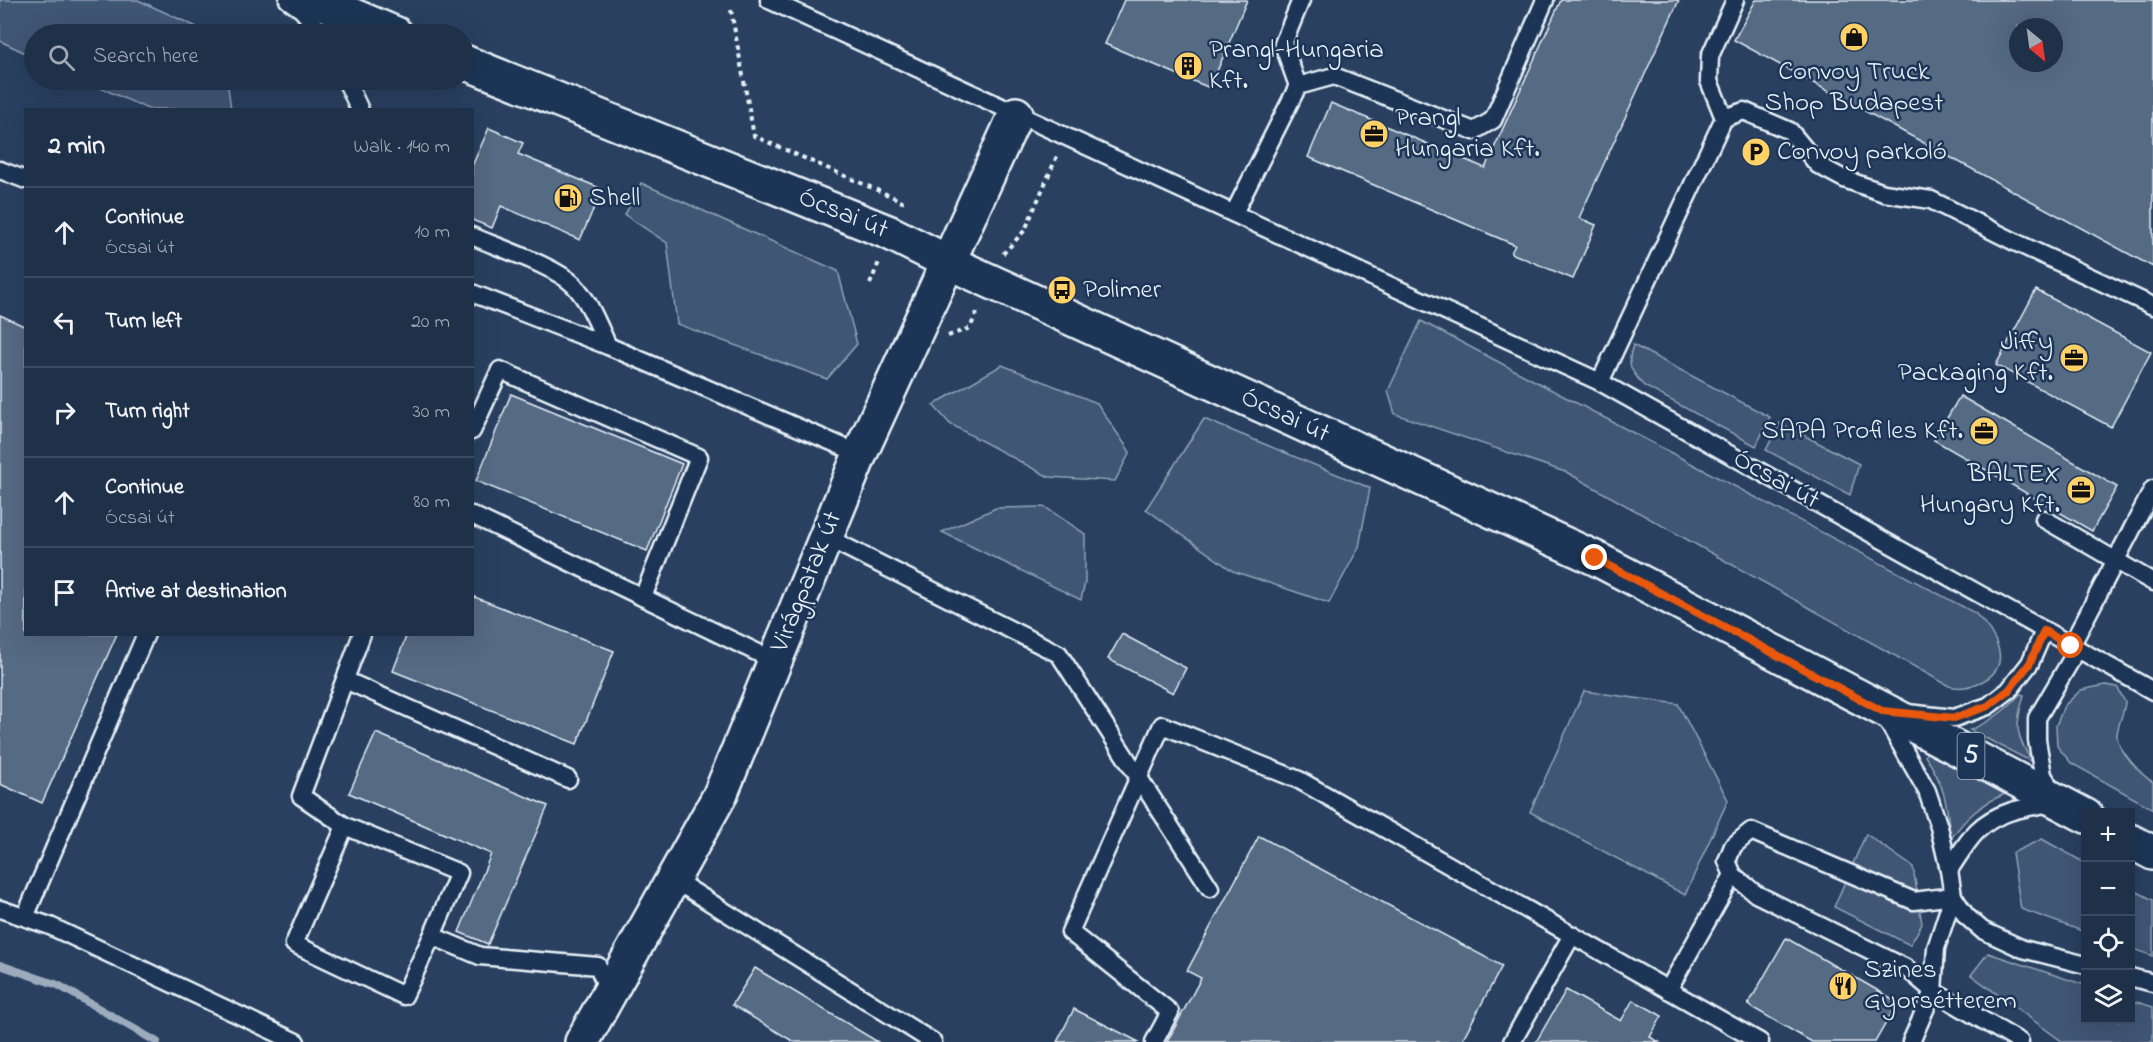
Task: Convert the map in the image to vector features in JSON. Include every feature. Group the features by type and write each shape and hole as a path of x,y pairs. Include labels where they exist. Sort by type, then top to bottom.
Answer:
{"main road":[{"path":"316,0 355,24"},
{"name":"Ócsai út","path":"474,66 890,233 948,262 1595,558 2072,809"},
{"name":"Virágpatak út","path":"582,1042 720,795 860,454 1016,114"},
{"path":"2135,844 2153,853"}],"lane":[{"path":"288,0 303,9 314,24"},
{"name":"Ócsai út","path":"769,0 1600,382 2153,691"},
{"path":"1234,213 1298,86 1283,44 1301,0"},
{"path":"1298,86 1334,76 1474,131 1493,120 1545,0"},
{"path":"1724,118 1709,81 1710,56 1735,0"},
{"path":"351,90 359,108"},
{"path":"1600,382 1724,118 1744,111 1790,131 1818,165 1844,179 1884,193 1931,200 2153,306"},
{"path":"0,170 24,179"},
{"path":"474,237 559,273 588,303 608,346"},
{"path":"474,294 608,346 860,454"},
{"path":"474,427 500,370 699,458 643,597"},
{"path":"2072,809 2043,775 2037,740 2037,718 2153,489"},
{"path":"474,516 775,661"},
{"path":"2044,519 2153,582"},
{"path":"825,537 1059,654 1210,888"},
{"path":"1882,711 1954,718 1988,706 2009,690 2030,663 2044,631"},
{"path":"25,917 145,636"},
{"path":"345,826 294,944 404,996 459,873 345,826 301,796 361,636"},
{"path":"345,680 568,779"},
{"path":"1882,711 1927,791 1939,827 1953,896 1966,916 1982,930 2023,949 2081,964"},
{"path":"1154,1042 1170,1012 1070,932 1162,725 1299,780 1760,1042"},
{"path":"1949,870 1976,832 1993,818 2012,810 2072,809"},
{"path":"1953,896 1914,901 1751,831 1733,846 1727,861 1733,875 1756,894 1906,968 1934,991 2020,1042"},
{"path":"1668,990 1733,875"},
{"path":"673,879 933,1042"},
{"path":"1911,1042 1934,991 1936,948 1953,896"},
{"path":"0,909 50,926 296,1042"},
{"path":"1512,1042 1572,935"},
{"path":"432,936 480,956 598,966 609,993"},
{"path":"2135,978 2153,983"}],"path":[{"path":"731,10 754,136 902,201 870,284"}],"shaded area":[{"path":"0,0 138,0 190,24 24,24 24,52 0,41"},
{"path":"105,90 228,90 231,108 146,108"},
{"path":"641,183 838,271 857,344 827,379 677,324 667,243 625,215"},
{"path":"1421,321 1975,613 1989,629 1998,648 1997,667 1992,675 1977,684 1962,687 1949,686 1568,473 1395,414 1388,391"},
{"path":"1633,345 1770,417 1756,446 1644,386 1631,367 1630,358"},
{"path":"1002,365 1097,403 1130,452 1115,481 1049,477 950,424 933,405"},
{"path":"1204,419 1370,488 1359,547 1329,603 1233,571 1146,509"},
{"path":"1780,423 1859,464 1850,495 1766,450"},
{"path":"1045,507 1085,534 1085,582 1081,600 942,532 996,508"},
{"path":"2105,685 2117,687 2125,702 2117,734 2118,740 2130,761 2153,782 2153,809 2071,763 2057,746 2056,726 2064,706 2081,690"},
{"path":"1584,691 1678,704 1728,800 1685,895 1530,812"},
{"path":"2020,694 2024,695 2018,730 2022,744 2032,762 1970,730 1997,715"},
{"path":"1927,751 2005,794 1988,802 1974,813 1950,840 1944,796 1937,776 1925,756"},
{"path":"1866,834 1913,867 1922,924 1910,945 1834,907"},
{"path":"2042,839 2081,861 2081,931 2021,909 2012,853"},
{"path":"2135,891 2153,900 2153,956 2135,949"},
{"path":"1988,953 2081,984 2081,1024 2135,1024 2135,1001 2153,1007 2153,1042 2063,1042 1971,975"}],"building":[{"name":"Prangl-Hungaria Kft.","path":"1124,0 1247,0 1210,88 1105,44"},
{"path":"1561,0 1679,0 1579,218 1596,225 1573,279 1511,253 1515,245 1308,157 1331,103 1485,168"},
{"path":"1756,0 2153,0 2153,267 1734,40"},
{"path":"489,128 523,143 518,154 602,189 580,240 501,206 492,228 474,221 474,162"},
{"name":"Jiffy Packaging Kft.","path":"2036,290 2151,352 2111,427 1996,365"},
{"path":"0,315 24,326 24,636 116,636 42,803 0,784"},
{"path":"511,394 682,464 647,551 476,481"},
{"path":"1960,396 2117,487 2092,531 1934,440"},
{"path":"474,597 614,651 577,744 393,671 406,636 474,636"},
{"path":"1122,634 1186,668 1173,693 1108,659"},
{"path":"376,733 548,806 488,944 459,932 491,854 349,793"},
{"path":"1259,836 1502,966 1461,1042 1167,1042 1201,978 1187,971"},
{"path":"1786,938 1898,1002 1875,1042 1812,1042 1748,1005"},
{"path":"755,968 878,1042 794,1042 732,1005"},
{"path":"1566,990 1621,1021 1633,1000 1646,1007 1662,1016 1650,1037 1659,1042 1536,1042"},
{"path":"1074,1009 1139,1042 1057,1042"}],"waterway":[{"path":"0,965 58,985 157,1042"}],"place":[{"name":"Convoy Truck Shop Budapest","path":"1854,37"},
{"name":"Prangl-Hungaria Kft.","path":"1188,66"},
{"name":"Prangl Hungaria Kft.","path":"1374,134"},
{"name":"Convoy parkoló","path":"1756,152"},
{"name":"Shell","path":"568,198"},
{"name":"Polimer","path":"1062,290"},
{"name":"Jiffy Packaging Kft.","path":"2074,358"},
{"name":"SAPA Profiles Kft.","path":"1984,431"},
{"name":"BALTEX Hungary Kft.","path":"2081,490"},
{"name":"Szines Gyorsétterem","path":"1843,986"}],"route":[{"path":"1595,558 1882,711 1954,718 1988,706 2009,690 2030,663 2044,631 2071,646"}]}
